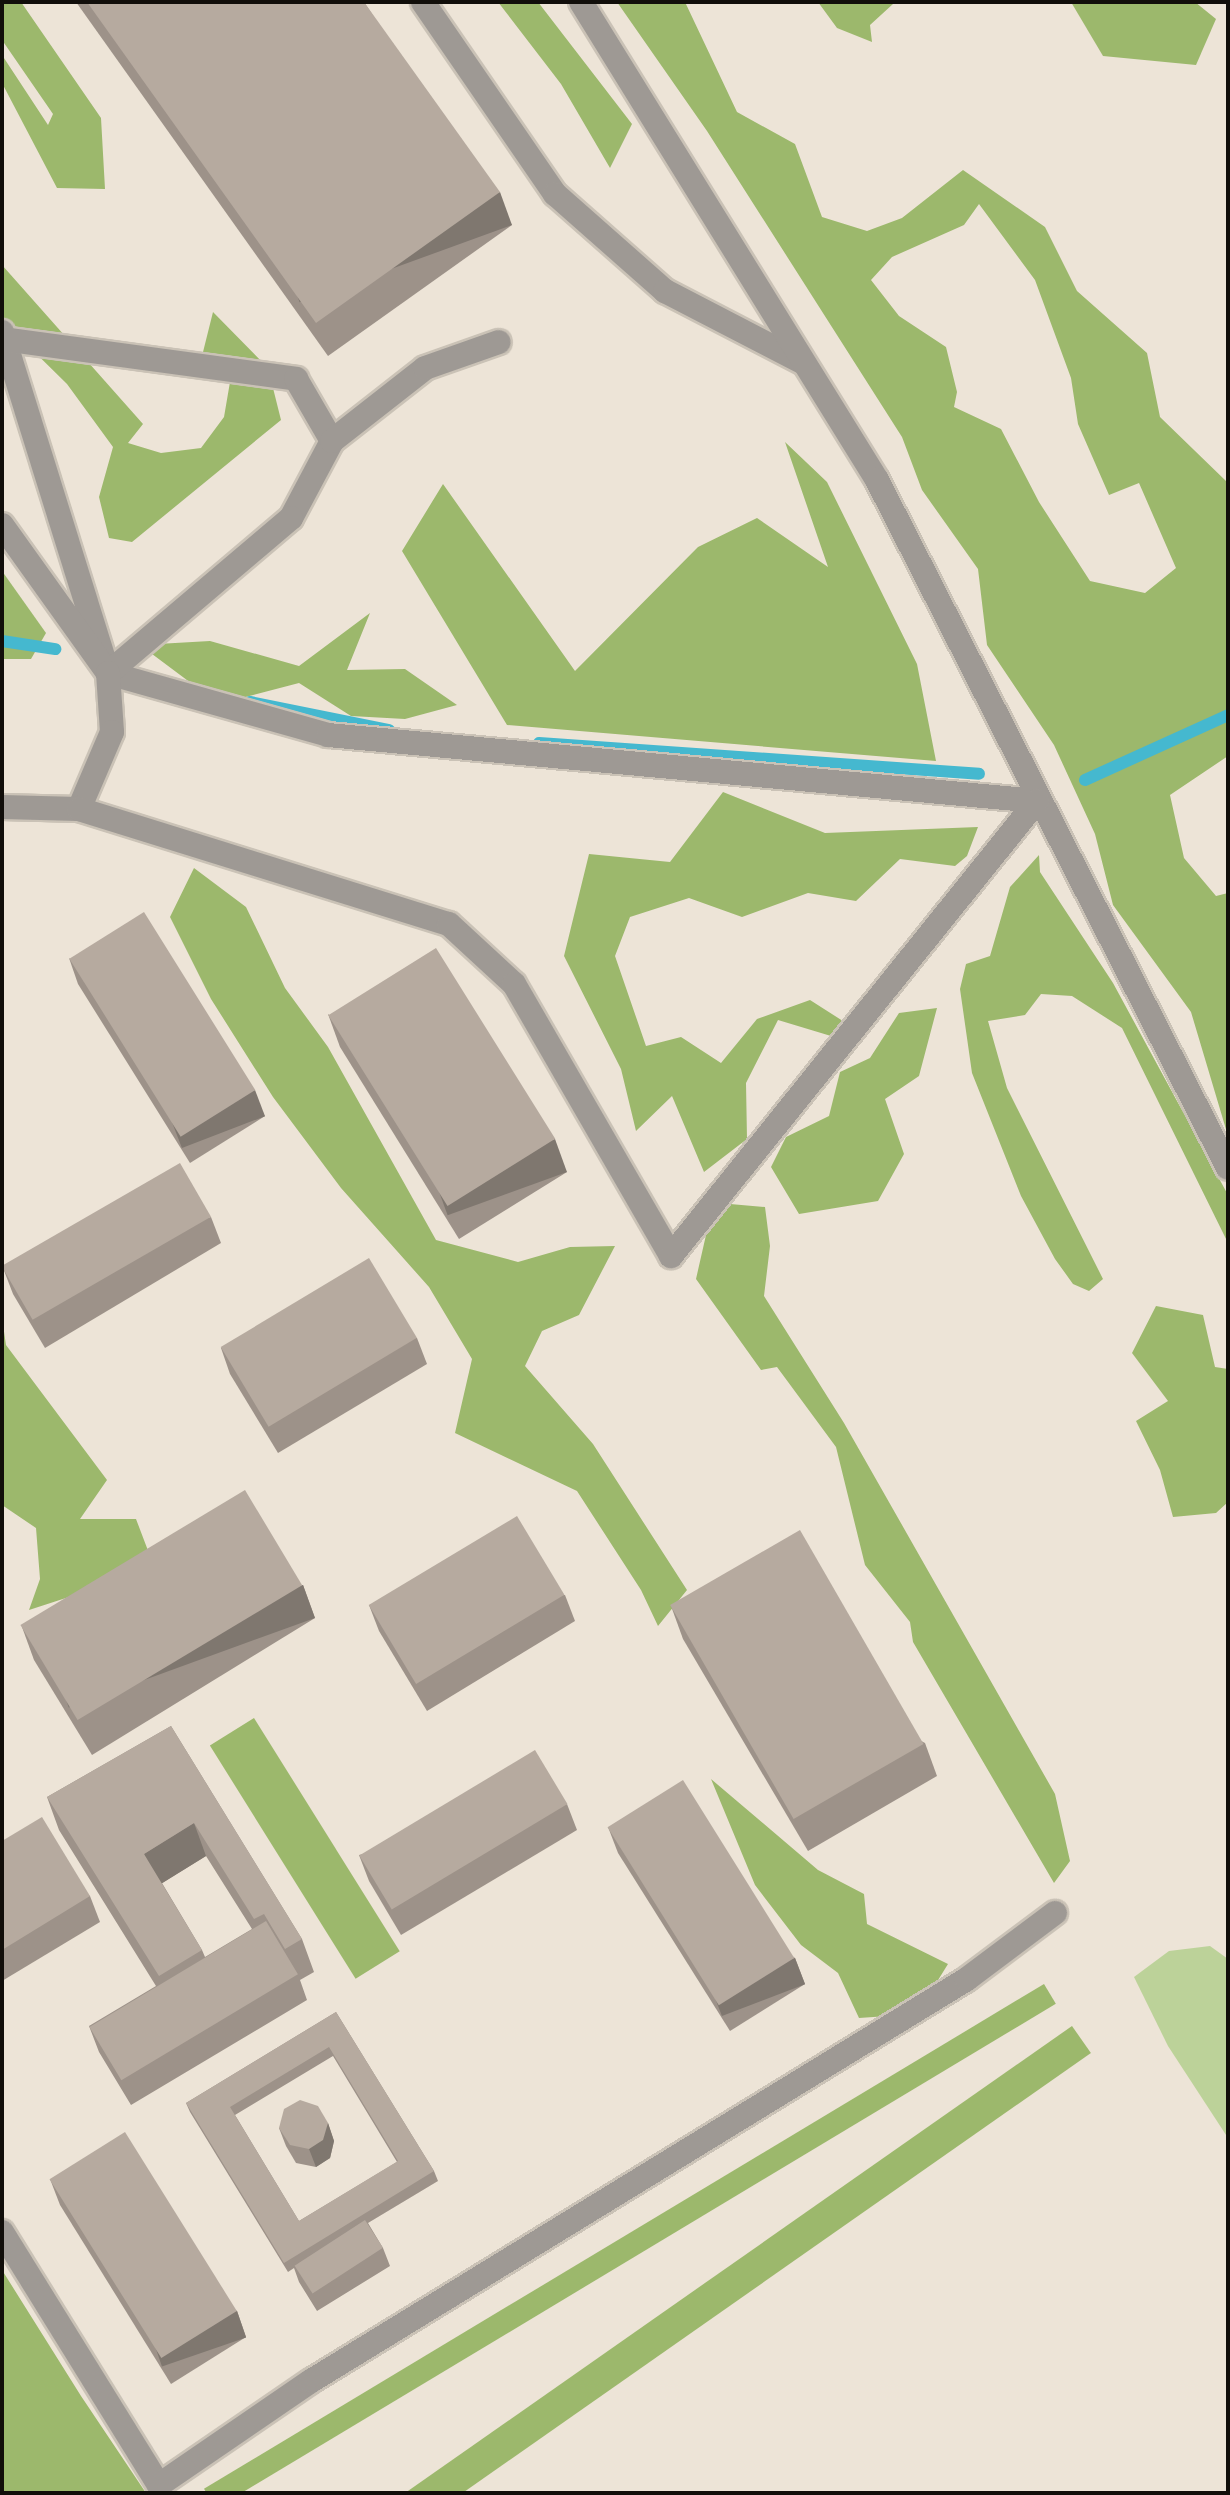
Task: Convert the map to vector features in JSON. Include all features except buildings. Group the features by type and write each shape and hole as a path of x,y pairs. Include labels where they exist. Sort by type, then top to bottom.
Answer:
{"lane":[{"path":"423,2 555,194 665,291 804,364"},
{"path":"581,2 877,480 1037,801 1228,1168"},
{"path":"79,809 112,732 108,673 3,337 296,379 332,441"},
{"path":"108,673 291,518 332,441 425,368 499,342"},
{"path":"2,525 108,673 328,735 1037,801"},
{"path":"2,807 79,809 449,924 514,984 671,1256 1037,801"},
{"path":"2,2232 159,2485 311,2381 967,1979 1055,1913"}],"green space":[{"path":"2,2 21,2 101,118 105,189 57,188 2,83 2,55 48,125 53,114 2,40"},
{"path":"498,2 538,2 632,124 610,168 561,84"},
{"path":"617,2 685,2 737,112 795,144 822,217 867,231 902,218 963,170 1045,227 1077,291 1147,353 1160,417 1227,482 1228,756 1170,795 1184,858 1216,896 1228,893 1228,1136 1191,1012 1113,905 1095,834 1054,745 987,645 978,569 922,490 902,437 707,131","holes":["979,204 1035,280 1071,378 1078,424 1109,495 1139,483 1176,568 1145,593 1090,581 1039,502 1001,429 954,407 957,392 946,347 899,316 871,280 892,257 964,225"]},
{"path":"818,2 893,4 870,25 872,42 837,28"},
{"path":"1071,2 1195,2 1216,19 1196,65 1103,56"},
{"path":"2,265 143,424 128,443 161,453 201,448 224,417 230,382 203,352 213,312 268,368 281,420 132,542 109,538 99,497 113,447 67,384 2,320"},
{"path":"785,442 827,482 917,664 936,761 507,725 402,551 443,484 575,671 698,547 757,518 828,567"},
{"path":"2,571 46,633 31,659 2,659"},
{"path":"370,613 347,670 405,669 457,705 405,719 351,716 299,683 219,704 140,645 210,641 299,666"},
{"path":"723,792 825,833 978,827 967,856 955,866 900,859 856,901 808,893 742,917 689,898 630,917 615,956 646,1046 681,1037 721,1063 757,1019 810,1000 846,1023 831,1036 778,1020 746,1083 747,1139 704,1172 672,1096 636,1131 621,1069 564,956 589,854 670,862"},
{"path":"1039,855 1040,872 1113,983 1228,1195 1228,1243 1122,1028 1072,996 1041,994 1025,1015 988,1021 1007,1088 1103,1279 1089,1291 1073,1284 1055,1259 1021,1196 972,1073 960,989 966,964 990,956 1010,887"},
{"path":"194,868 246,907 285,988 328,1047 436,1240 518,1262 570,1247 615,1246 579,1315 542,1331 525,1366 593,1444 687,1590 658,1626 641,1590 577,1491 455,1433 472,1359 429,1287 341,1188 273,1097 211,999 170,917"},
{"path":"937,1008 919,1076 885,1099 904,1154 878,1201 799,1214 771,1167 786,1137 829,1116 840,1072 870,1058 899,1013"},
{"path":"730,1204 765,1207 770,1246 764,1296 844,1423 1055,1794 1070,1861 1054,1883 913,1642 910,1622 865,1565 836,1447 777,1367 761,1370 696,1279 706,1235"},
{"path":"1156,1306 1203,1315 1215,1367 1228,1369 1228,1502 1216,1513 1173,1517 1160,1470 1136,1421 1168,1401 1132,1353"},
{"path":"2,1318 6,1345 107,1480 80,1519 136,1519 155,1569 29,1610 40,1579 36,1528 2,1505"},
{"path":"254,1718 400,1951 356,1979 210,1746"},
{"path":"711,1779 818,1870 864,1894 867,1924 948,1964 917,2014 859,2018 838,1973 801,1945 755,1885"},
{"path":"1210,1946 1228,1959 1228,2138 1168,2046 1134,1977 1169,1951"},
{"path":"1044,1984 1056,2004 242,2493 207,2493 204,2489"},
{"path":"1072,2026 1091,2053 463,2493 405,2493"},
{"path":"2,2270 81,2396 146,2493 2,2493"}],"waterway":[{"path":"2,641 55,649"},
{"path":"250,702 389,730"},
{"path":"1085,780 1228,715"},
{"path":"539,743 979,774"}]}
